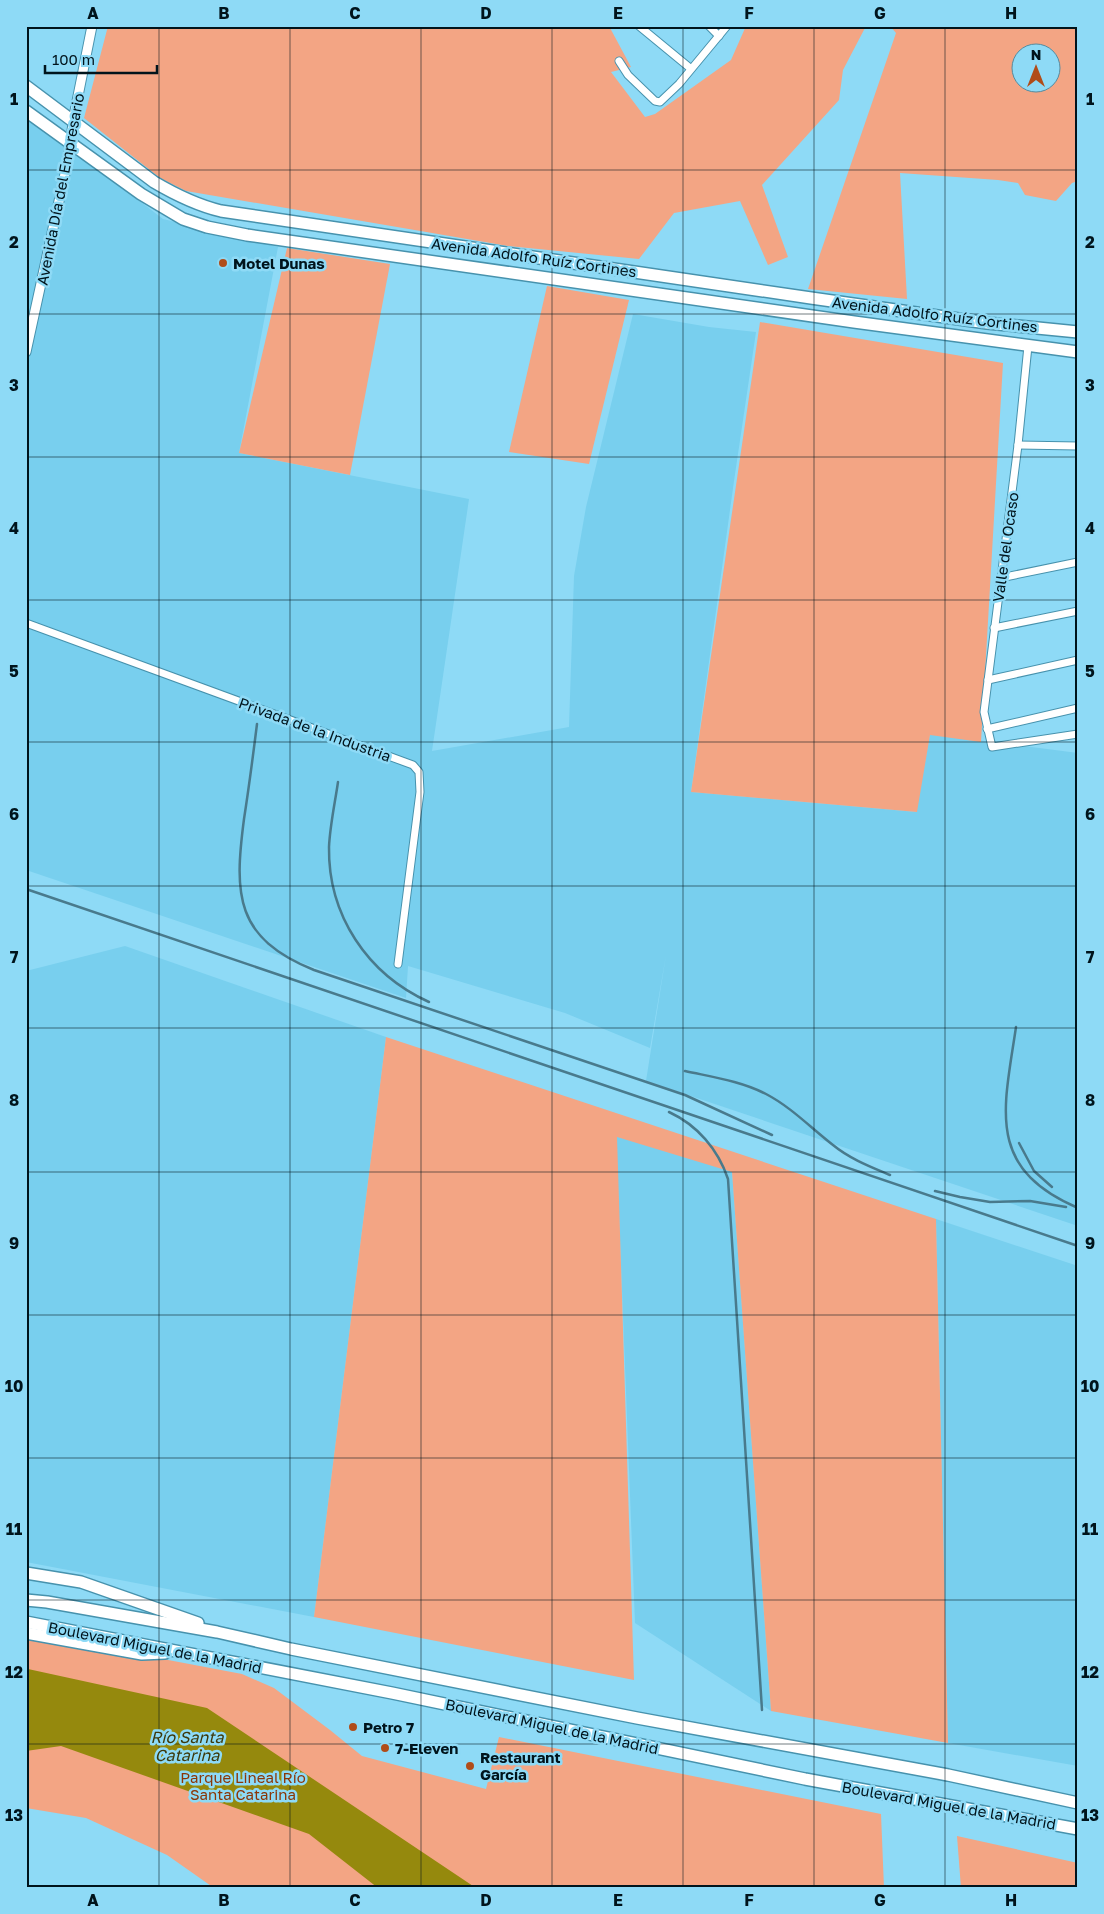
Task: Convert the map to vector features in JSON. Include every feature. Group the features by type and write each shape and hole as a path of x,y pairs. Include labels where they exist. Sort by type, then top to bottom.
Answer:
{"main road":[{"name":"Avenida Adolfo Ruíz Cortines","path":"26,86 174,195 221,211 987,323 1078,332"},
{"name":"Avenida Adolfo Ruíz Cortines","path":"26,111 141,194 183,220 221,230 818,317 1078,352"},
{"path":"26,1573 81,1582 197,1622 217,1632"},
{"name":"Boulevard Miguel de la Madrid","path":"26,1600 217,1632 291,1649 618,1714 942,1774 1078,1803"},
{"name":"Boulevard Miguel de la Madrid","path":"26,1622 402,1695 805,1779 1078,1829"},
{"path":"26,1633 142,1654 156,1655 171,1651"}],"street":[{"name":"Avenida Día del Empresario","path":"26,352 71,142 92,26"},
{"path":"639,26 690,68"},
{"path":"709,26 719,36"},
{"path":"619,61 628,76 658,102 663,101 727,26"},
{"name":"Valle del Ocaso","path":"1028,346 1018,444 984,712 992,747 1078,734"},
{"path":"1018,444 1078,446"},
{"path":"1000,578 1078,562"},
{"path":"994,628 1078,610"},
{"name":"Privada de la Industria","path":"26,623 413,765 419,772 420,792 398,964"},
{"path":"988,680 1078,660"},
{"path":"987,729 1078,708"}],"shaded area":[{"path":"26,119 72,149 163,219 278,247 239,453 469,499 432,751 569,727 574,576 586,507 633,314 709,327 756,332 691,792 916,812 930,734 1078,753 1078,1226 646,1081 666,955 650,1048 565,1013 408,966 406,998 26,870"},
{"path":"125,946 386,1037 314,1617 26,1562 26,971"},
{"path":"616,1136 732,1171 771,1711 635,1623"},
{"path":"936,1219 1078,1266 1078,1766 948,1743"}],"green space":[{"path":"108,26 609,26 631,67 611,72 645,117 655,114 731,60 746,26 866,26 843,70 839,100 762,185 788,257 768,265 740,201 674,213 639,259 508,246 186,191 160,178 84,118"},
{"path":"890,26 1078,26 1078,181 1072,183 1056,201 1025,195 1018,183 900,173 907,299 808,289 896,33"},
{"path":"287,248 390,264 350,475 239,453"},
{"path":"547,286 629,300 589,464 509,452"},
{"path":"760,322 1003,363 981,742 930,735 917,812 691,792"},
{"path":"386,1037 936,1219 948,1743 771,1711 732,1172 617,1137 634,1680 314,1617"},
{"name":"Parque Lineal Río Santa Catarina","path":"26,1633 242,1674 274,1688 362,1756 486,1789 499,1737 881,1814 884,1888 214,1888 167,1855 86,1818 26,1808"},
{"path":"957,1836 1078,1863 1078,1888 961,1888"}],"water":[{"name":"Río Santa Catarina","path":"26,1670 207,1708 476,1888 378,1888 309,1834 61,1746 26,1751"}],"railway":[{"path":"257,724 241,846 241,892 246,911 254,928 268,944 314,970 685,1095 772,1135"},
{"path":"338,782 331,822 330,872 335,896 344,919 355,940 387,976 429,1002"},
{"path":"26,889 1078,1246"},
{"path":"1016,1027 1006,1110 1008,1133 1014,1155 1027,1174 1048,1192 1078,1208"},
{"path":"685,1071 716,1077 766,1094 792,1111 846,1154 890,1175"},
{"path":"669,1112 689,1124 705,1139 724,1168 728,1179 762,1710"},
{"path":"1019,1143 1034,1171 1052,1187"},
{"path":"935,1191 990,1202 1030,1201 1066,1207"}],"place":[{"name":"Motel Dunas","path":"223,263"},
{"name":"Petro 7","path":"353,1727"},
{"name":"7-Eleven","path":"385,1748"},
{"name":"Restaurant García","path":"470,1766"}]}
